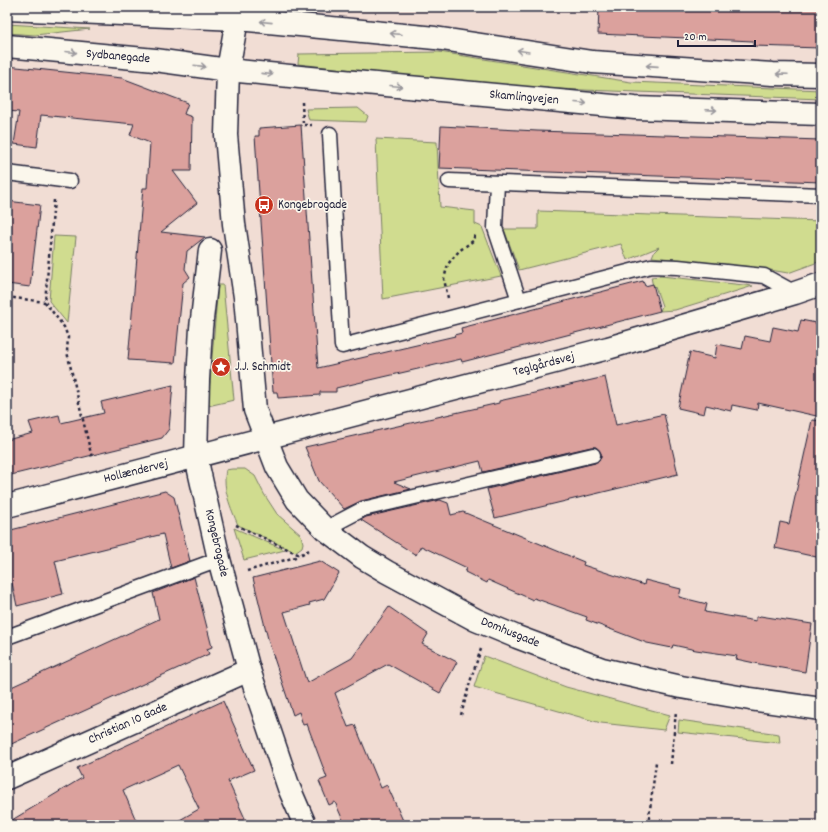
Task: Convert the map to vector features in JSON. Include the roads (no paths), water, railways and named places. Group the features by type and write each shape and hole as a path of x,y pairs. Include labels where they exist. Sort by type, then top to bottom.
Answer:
{"street":[{"path":"7,9 238,13 435,38 592,62 773,74 821,75"},
{"path":"238,13 228,70 226,135 234,224 245,298 255,410 266,439"},
{"name":"Sydbanegade","path":"7,46 155,60 228,70"},
{"name":"Skamlingvejen","path":"228,70 635,108 821,114"},
{"name":"Kongebrogade","path":"210,250 201,328 196,457 221,568 249,670 289,788 305,825"},
{"name":"Teglgårdsvej","path":"266,439 608,348 821,284"},
{"name":"Hollændervej","path":"7,506 266,439"},
{"name":"Domhusgade","path":"266,439 277,467 298,500 329,532 362,557 387,572 476,620 517,637 602,668 681,687 821,709"},
{"name":"Christian 10 Gade","path":"7,778 249,670"}],"lane":[{"path":"330,134 342,346 651,266 678,267 764,276 795,293"},
{"path":"7,173 70,180"},
{"path":"449,181 821,195"},
{"path":"497,183 495,228 519,300"},
{"path":"329,532 363,509 593,455"},
{"path":"7,637 221,568"}],"place":[{"name":"Kongebrogade","path":"264,205"},
{"name":"J.J. Schmidt","path":"221,367"}]}
